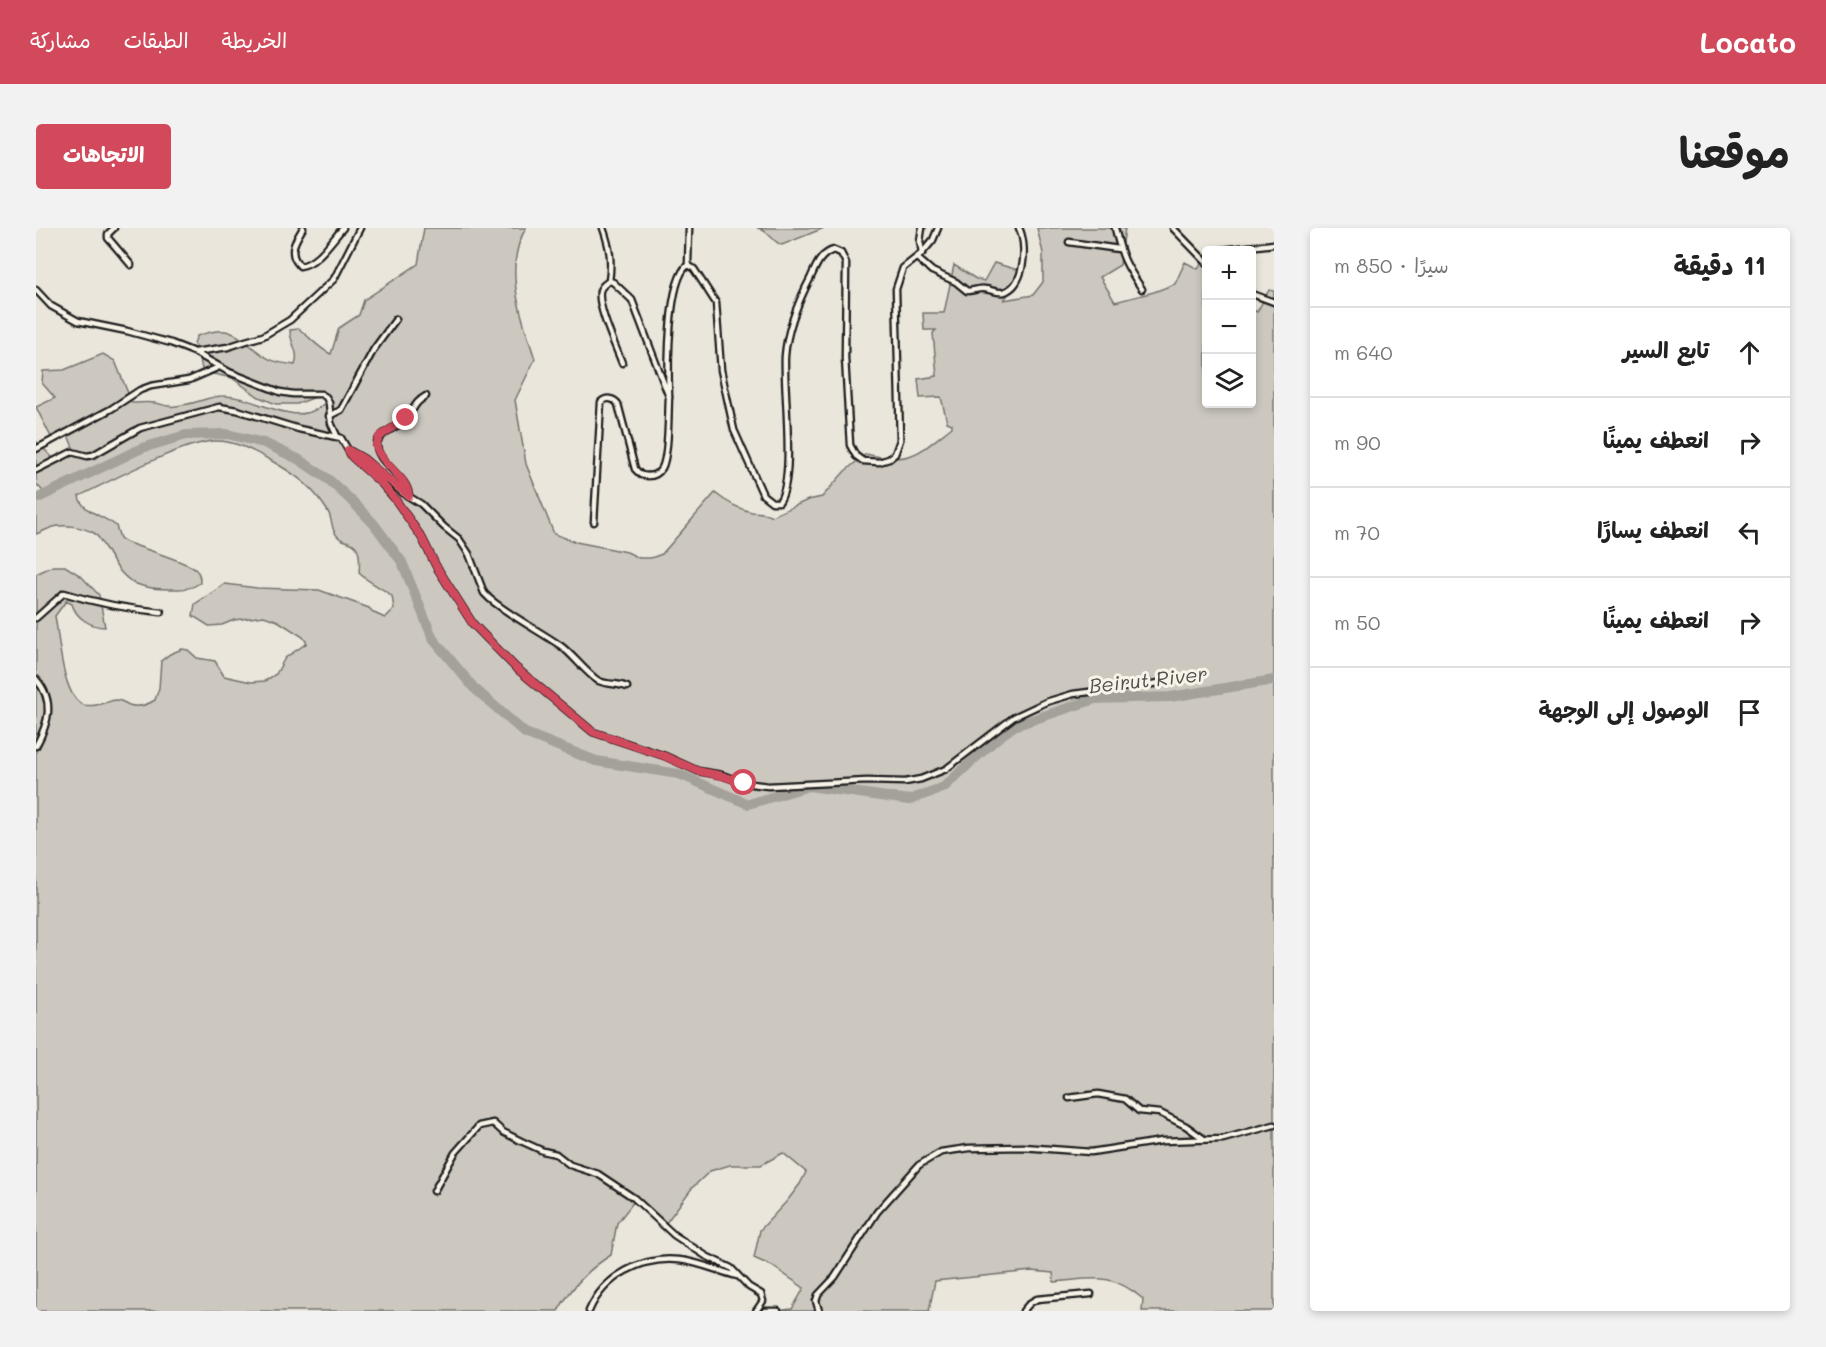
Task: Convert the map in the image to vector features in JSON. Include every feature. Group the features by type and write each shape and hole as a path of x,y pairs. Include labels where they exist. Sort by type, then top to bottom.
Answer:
{"street":[{"path":"114,228 108,234 108,238 131,265"},
{"path":"303,228 293,247 294,257 300,266 307,266 314,260 343,228"},
{"path":"194,352 228,347 263,336 298,314 334,279 360,228"},
{"path":"603,228 610,248 609,281"},
{"path":"594,522 601,402 612,399 618,404 636,469 641,475 649,476 659,471 664,463 667,444 673,308 676,284 688,265 689,228"},
{"path":"922,228 920,242 922,253"},
{"path":"688,265 694,269 716,303 721,370 734,430 757,486 772,502 778,501 784,495 785,487 786,346 804,290 820,260 825,254 834,250 844,258 845,358 850,445 856,456 863,462 879,462 895,454 900,440 896,289 903,268 922,253 933,240 938,228"},
{"path":"917,258 932,271 956,282 967,291 979,289 1005,291 1016,280 1022,263 1024,244 1018,228"},
{"path":"1115,228 1124,263 1142,289"},
{"path":"1173,228 1202,258"},
{"path":"1069,242 1119,249"},
{"path":"1256,246 1274,244"},
{"path":"1197,252 1202,252"},
{"path":"609,281 602,285 599,292 605,320 622,363"},
{"path":"609,281 632,300 669,397"},
{"path":"36,290 51,306 78,321 127,331 194,352 219,367 280,392 321,394 326,397 329,403 329,416 337,436 344,442 352,457 395,499 422,538 436,566 473,624 502,656 593,732 664,756 698,771 744,783 768,786 867,781 905,782 927,777 946,769 1014,717 1046,702 1073,694 1168,682"},
{"path":"1256,296 1274,302"},
{"path":"329,416 341,410 374,349 396,319"},
{"path":"36,449 111,409 140,390 189,381 219,367"},
{"path":"409,496 406,486 380,455 376,446 385,433 406,418 413,406 426,396"},
{"path":"36,470 72,452 87,456 93,455 140,428 219,407 237,410 299,429 337,436"},
{"path":"348,450 364,459 421,504 464,544 478,581 490,599 559,645 595,678 627,687"},
{"path":"36,618 64,593 84,600 131,610 161,612"},
{"path":"36,679 46,696 49,710 46,725 36,746"},
{"path":"1069,1098 1098,1094 1125,1099 1139,1111 1161,1113 1205,1140"},
{"path":"434,1191 455,1153 479,1126 493,1124 521,1141 556,1154 570,1166 598,1174 634,1198 674,1235 706,1256 731,1268 763,1296 763,1302 756,1311"},
{"path":"819,1311 816,1301 818,1295 835,1277 877,1212 919,1165 941,1152 969,1148 1014,1147 1091,1152 1162,1141 1205,1140 1237,1136 1274,1125"},
{"path":"589,1311 605,1286 621,1273 639,1264 659,1260 680,1260 740,1277"},
{"path":"1023,1311 1037,1299 1091,1294"},
{"path":"765,1311 778,1311"}],"shaded area":[{"path":"424,228 526,228 515,260 515,277 520,310 535,359 515,400 526,464 554,534 576,542 627,552 639,558 651,558 662,554 715,493 742,509 772,516 808,500 822,497 845,471 866,454 894,458 914,454 952,427 952,424 947,422 941,397 920,398 918,379 937,376 933,333 936,330 924,330 923,313 944,313 954,265 976,279 984,281 994,263 1025,272 1004,300 1033,295 1043,282 1043,253 1037,228 1125,228 1120,265 1100,277 1115,302 1175,284 1185,262 1198,269 1202,262 1202,408 1256,408 1256,311 1269,290 1274,291 1274,1311 1142,1311 1143,1299 1121,1284 1101,1279 1054,1282 1053,1273 1032,1271 935,1281 929,1311 775,1311 792,1309 804,1288 772,1266 754,1258 760,1230 787,1201 806,1172 783,1153 761,1165 730,1165 710,1171 692,1188 666,1223 635,1200 617,1223 611,1255 581,1280 558,1311 36,1311 36,574 53,566 65,566 81,576 99,595 105,627 85,621 77,614 72,604 66,601 55,616 66,679 77,700 88,706 116,700 139,706 155,700 159,688 161,661 182,649 188,650 197,658 215,661 224,676 251,682 265,681 276,674 285,658 307,643 303,637 278,621 264,616 209,626 193,616 195,604 225,584 257,588 319,590 369,608 385,618 394,609 392,596 359,573 358,551 351,543 338,537 333,529 329,513 309,487 295,475 270,460 229,442 214,441 182,449 79,496 84,506 116,526 120,538 126,542 191,566 199,574 200,581 193,587 156,589 137,584 123,575 97,536 85,529 58,526 36,534 36,497 45,493 36,484 36,441 56,461 74,450 66,430 51,437 36,407 55,398 42,383 43,371 64,370 103,354 115,361 132,403 159,403 175,406 223,396 237,397 292,414 306,413 318,408 330,397 321,395 297,404 276,404 259,397 232,378 209,373 202,369 194,343 197,336 218,331 232,333 264,356 276,362 295,365 296,351 290,330 299,329 331,354 339,328 359,315 364,300 418,264"},
{"path":"757,228 824,228 782,245"}],"waterway":[{"name":"Beirut River","path":"36,499 142,448 186,435 227,434 264,443 298,459 328,479 374,524 402,562 433,639 474,688 525,733 596,761 679,774 748,804 809,786 909,800 944,787 995,740 1014,726 1095,699 1170,697 1274,680"}],"route":[{"path":"406,418 398,426 379,437 376,446 380,455 406,486 409,496 364,459 348,450 352,457 395,499 422,538 436,566 473,624 485,638 502,656 593,732 664,756 698,771 744,783"}]}
